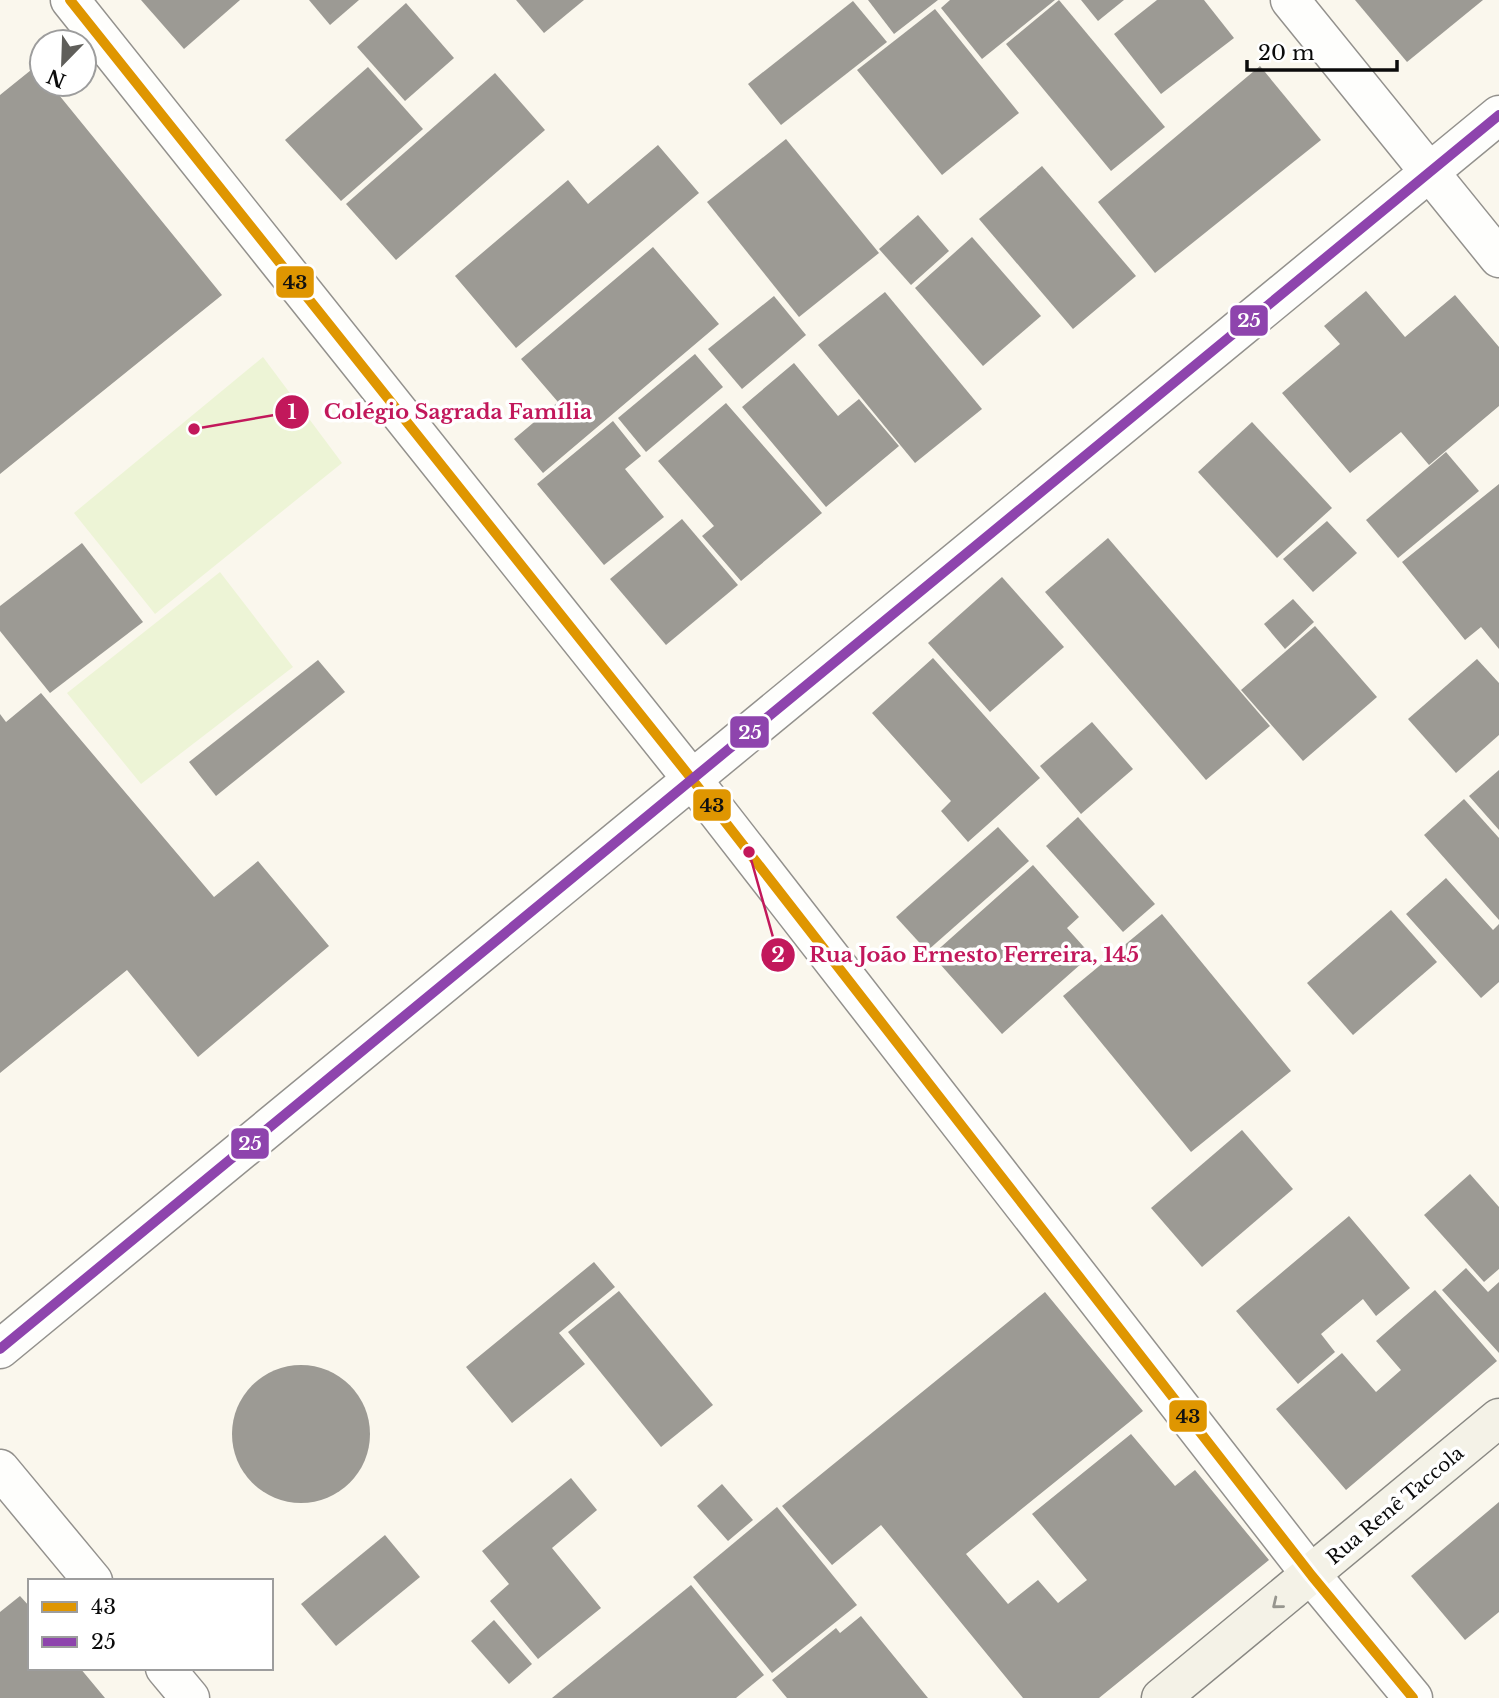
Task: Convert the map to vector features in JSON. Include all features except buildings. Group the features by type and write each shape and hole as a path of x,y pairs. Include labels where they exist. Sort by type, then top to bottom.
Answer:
{"main road":[{"name":"Rua Renê Taccola","path":"1161,1698 1312,1576 1499,1418"}],"street":[{"path":"70,0 691,778 1312,1576 1413,1698"},
{"path":"1290,0 1499,258"},
{"path":"0,1349 1499,115"},
{"path":"0,1469 91,1579"},
{"path":"167,1670 190,1698"}],"green space":[{"path":"263,357 342,463 155,614 74,513"},
{"path":"220,572 293,667 141,784 67,693"}],"transit line":[{"name":"43","path":"70,0 691,778 1312,1576 1413,1698"},
{"name":"25","path":"0,1349 1499,115"}],"place":[{"name":"Colégio Sagrada Família","path":"194,429"},
{"name":"Rua João Ernesto Ferreira, 145","path":"749,852"}]}
